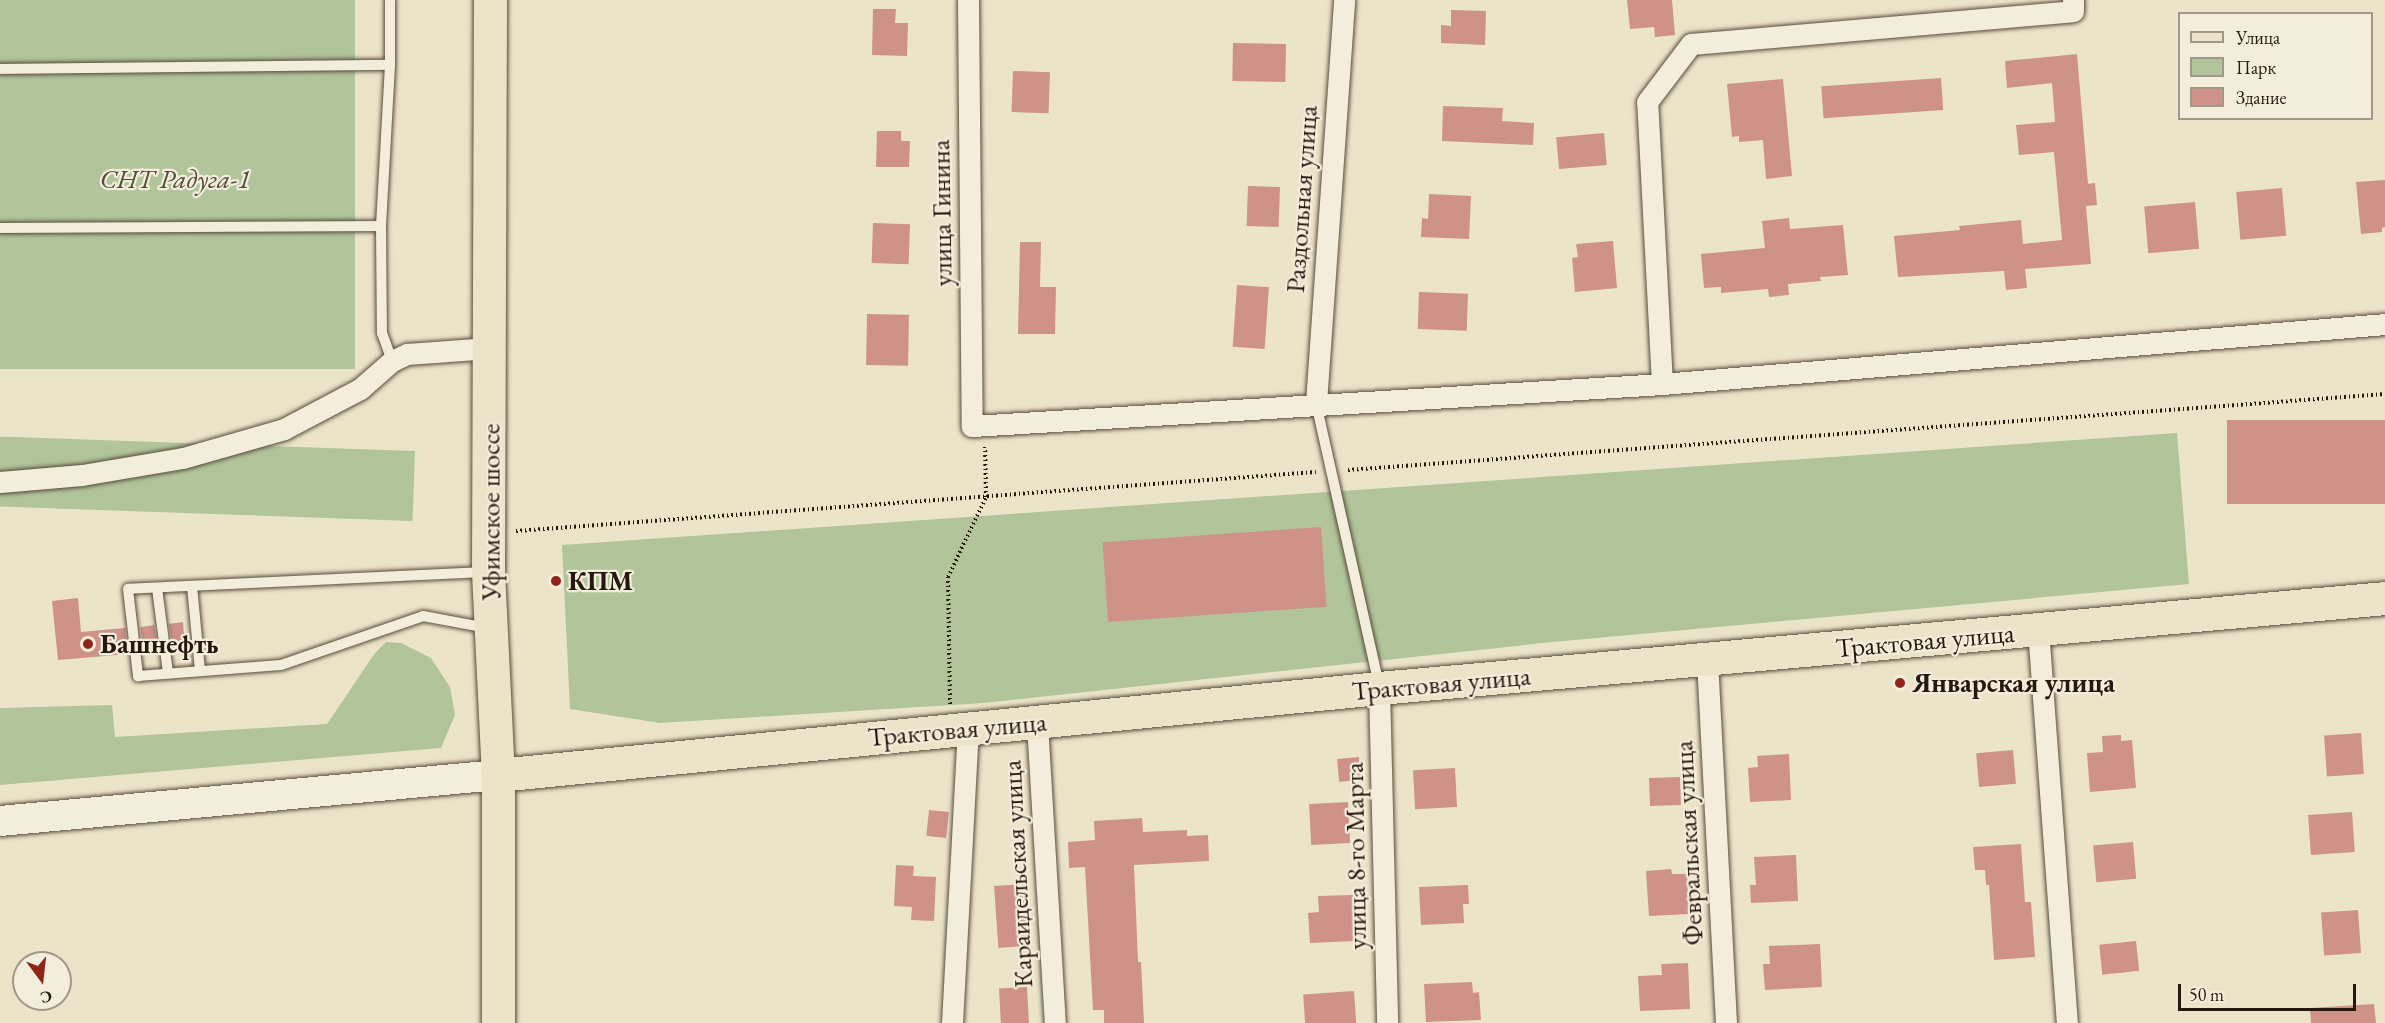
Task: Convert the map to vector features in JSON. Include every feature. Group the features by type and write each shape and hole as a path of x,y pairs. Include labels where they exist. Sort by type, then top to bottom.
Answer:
{"main road":[{"name":"Уфимское шоссе","path":"490,0 488,572 498,775 498,1023"},
{"name":"Трактовая улица","path":"498,775 1379,688 2385,598"},
{"path":"0,821 498,775"}],"street":[{"name":"улица Гинина","path":"968,0 972,426"},
{"name":"Раздольная улица","path":"1316,403 1344,0"},
{"path":"1662,384 1647,102 1691,44 2073,11 2073,0"},
{"path":"972,426 1316,403 1662,384 2385,324"},
{"path":"0,482 82,475 183,458 284,429 360,389 392,361 407,354 490,348"},
{"path":"2038,629 2067,1023"},
{"name":"Февральская улица","path":"1707,660 1726,1023"},
{"name":"улица 8-го Марта","path":"1379,688 1387,1023"},
{"name":"Караидельская улица","path":"1037,723 1055,1023"},
{"path":"952,1023 959,728"}],"lane":[{"path":"390,0 390,65 381,226 382,333 392,361"},
{"path":"0,69 390,65"},
{"path":"0,228 381,226"},
{"path":"1316,403 1379,688"},
{"path":"488,572 128,590 138,676 281,665 423,616 491,628"},
{"path":"192,586 200,671"},
{"path":"157,588 168,673"}],"path":[{"path":"489,533 2385,394"},
{"path":"959,728 948,577 986,497 987,450 972,426"}],"green space":[{"name":"СНТ Радуга-1","path":"0,0 355,0 355,369 0,369"},
{"path":"2177,433 2189,584 1553,642 984,703 660,723 570,709 562,545"},
{"path":"0,437 415,451 413,521 0,507"},
{"path":"386,642 401,643 431,658 450,687 455,715 441,748 0,785 0,708 112,705 115,737 327,724 375,653"}],"building":[{"path":"1627,0 1672,0 1675,35 1655,37 1654,27 1630,29"},
{"path":"873,9 896,9 895,23 908,23 907,56 872,55"},
{"path":"1451,10 1486,11 1485,45 1441,43 1441,25 1451,26"},
{"path":"1233,43 1286,44 1285,82 1232,81"},
{"path":"2077,54 2088,184 2095,183 2097,205 2086,206 2091,264 2025,269 2027,288 2006,290 2004,271 1898,277 1894,236 1960,230 1959,226 2021,220 2023,244 2062,240 2054,152 2019,155 2016,125 2055,122 2052,83 2007,88 2005,61"},
{"path":"1013,71 1050,72 1049,113 1012,112"},
{"path":"1941,78 1943,110 1824,118 1821,86"},
{"path":"1783,79 1792,176 1766,179 1763,140 1739,142 1739,136 1732,137 1727,84"},
{"path":"1443,106 1503,108 1502,121 1534,123 1533,145 1442,141"},
{"path":"877,131 901,131 901,141 910,141 909,167 876,167"},
{"path":"1604,133 1607,165 1559,169 1556,137"},
{"path":"2385,180 2385,227 2382,228 2382,232 2361,234 2356,182"},
{"path":"1248,186 1280,187 1279,227 1247,226"},
{"path":"2282,188 2286,236 2240,240 2236,192"},
{"path":"1429,194 1471,196 1469,239 1421,237 1422,218 1428,219"},
{"path":"2195,202 2199,249 2148,253 2144,206"},
{"path":"1789,218 1790,229 1843,225 1848,275 1820,277 1821,281 1788,284 1789,295 1769,297 1768,289 1721,293 1721,287 1704,288 1701,254 1765,248 1762,221"},
{"path":"873,223 910,224 909,264 872,263"},
{"path":"1613,241 1617,288 1575,292 1572,258 1578,257 1576,244"},
{"path":"1020,242 1041,242 1040,287 1056,287 1055,334 1018,334"},
{"path":"1237,285 1269,287 1265,349 1233,347"},
{"path":"1419,292 1468,294 1467,331 1418,329"},
{"path":"867,314 909,315 908,366 866,365"},
{"path":"2227,420 2385,420 2385,504 2227,504"},
{"path":"1321,527 1327,607 1108,622 1103,542"},
{"path":"78,598 81,632 125,628 128,654 58,660 52,601"},
{"path":"183,622 185,648 173,649 169,624"},
{"path":"154,625 158,651 144,653 140,627"},
{"path":"2361,733 2364,774 2327,776 2324,736"},
{"path":"2121,735 2121,741 2132,740 2136,788 2090,792 2087,753 2103,752 2102,736"},
{"path":"2013,750 2016,784 1979,787 1976,753"},
{"path":"1789,754 1791,800 1750,802 1748,768 1758,767 1757,756"},
{"path":"1359,757 1361,780 1339,782 1337,759"},
{"path":"1455,768 1457,807 1415,809 1413,770"},
{"path":"1680,777 1681,805 1650,806 1649,778"},
{"path":"1348,802 1350,843 1311,845 1309,804"},
{"path":"929,810 949,812 946,838 926,836"},
{"path":"2352,812 2355,852 2311,855 2308,815"},
{"path":"1142,818 1143,832 1187,830 1187,836 1208,835 1209,861 1134,865 1138,962 1141,962 1144,1023 1104,1023 1104,1010 1093,1010 1085,867 1069,868 1068,842 1095,840 1094,821"},
{"path":"2133,842 2136,879 2096,882 2093,845"},
{"path":"2021,844 2025,902 2031,902 2035,957 1994,960 1989,885 1986,885 1985,870 1975,870 1973,847"},
{"path":"1796,855 1798,901 1751,903 1750,885 1756,885 1754,857"},
{"path":"896,865 914,866 913,876 936,877 934,921 911,920 912,907 894,906"},
{"path":"1671,869 1672,874 1687,874 1689,914 1649,916 1646,871"},
{"path":"1024,884 1028,946 998,948 994,886"},
{"path":"1468,885 1469,904 1463,904 1464,923 1421,925 1419,887"},
{"path":"1353,895 1355,941 1310,943 1308,913 1319,912 1318,896"},
{"path":"2358,910 2361,953 2324,955 2321,913"},
{"path":"2136,941 2139,971 2102,975 2099,945"},
{"path":"1820,944 1822,987 1765,990 1763,964 1770,964 1769,946"},
{"path":"1688,963 1690,1009 1640,1011 1638,976 1662,975 1661,964"},
{"path":"1472,982 1473,993 1479,992 1481,1020 1426,1022 1424,984"},
{"path":"1027,987 1029,1023 1001,1023 999,988"},
{"path":"1354,991 1356,1023 1305,1023 1303,995"},
{"path":"2374,1004 2376,1023 2311,1023 2310,1008"}],"place":[{"name":"КПМ","path":"556,581"},
{"name":"Башнефть","path":"88,644"},
{"name":"Январская улица","path":"1900,683"}]}
